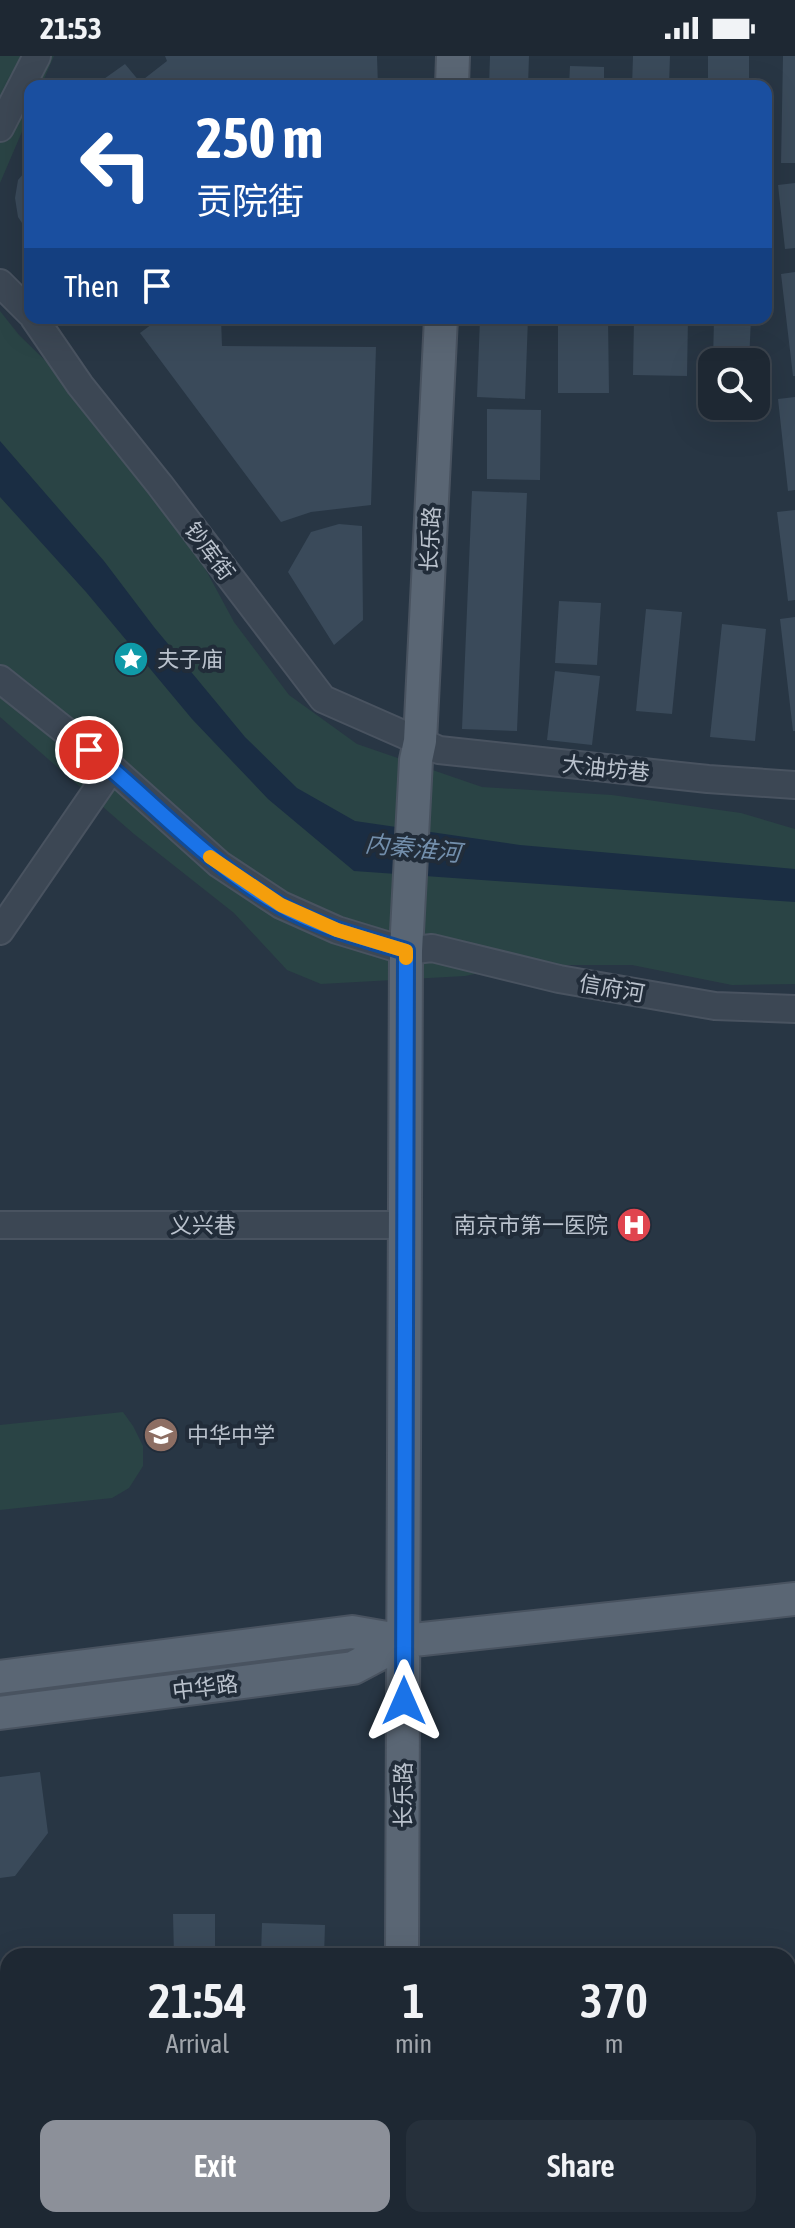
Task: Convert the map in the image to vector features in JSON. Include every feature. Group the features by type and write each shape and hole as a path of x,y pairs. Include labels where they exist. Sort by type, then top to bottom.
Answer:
{"main road":[{"path":"452,80 453,56"},
{"name":"长乐路","path":"402,1948 405,1225 419,950 408,914 441,324"},
{"name":"中华路","path":"0,1677 352,1632 404,1641 795,1599"},
{"name":"中华路","path":"0,1713 353,1668 404,1641"}],"street":[{"path":"25,80 37,56"},
{"path":"0,128 24,81"},
{"path":"0,283 24,307"},
{"name":"钞库街","path":"38,324 80,385 323,699 418,750"},
{"name":"信府河","path":"0,679 112,768 219,864 281,905 337,930 559,979 715,1006 795,1009"},
{"name":"大油坊巷","path":"418,750 795,785"},
{"path":"0,931 112,768"},
{"name":"义兴巷","path":"0,1225 405,1225"}],"green space":[{"path":"0,56 54,56 44,80 24,80 24,127 0,183"},
{"name":"夫子庙","path":"0,311 19,335 54,369 188,537 234,622 289,695 357,744 482,787 612,795 741,813 795,829 795,984 732,985 632,965 517,965 465,976 321,984 287,970 234,913 134,834 0,717"},
{"path":"123,1412 143,1446 143,1466 129,1488 112,1498 0,1510 0,1425"}],"water":[{"name":"内秦淮河","path":"0,441 104,561 245,737 297,788 355,821 520,845 795,869 795,902 354,871 268,799 192,719 86,592 0,497"}],"building":[{"path":"165,56 377,56 378,80 143,80 167,61"},
{"path":"490,56 529,56 528,80 489,80"},
{"path":"633,56 670,56 669,80 632,80"},
{"path":"708,56 749,56 749,80 708,80"},
{"path":"783,56 795,56 795,163 781,163"},
{"path":"125,64 138,80 102,80"},
{"path":"570,66 604,67 604,80 569,80"},
{"path":"24,173 24,226 18,217 15,198 18,180"},
{"path":"795,183 795,248 785,249 778,185"},
{"path":"795,272 795,376 793,376 781,274"},
{"path":"152,324 221,324 222,346 376,347 371,505 311,512 281,522 140,333"},
{"path":"480,324 528,324 525,399 477,397"},
{"path":"558,324 608,324 609,393 558,393"},
{"path":"634,324 688,324 687,376 633,375"},
{"path":"714,324 751,324 750,348 713,348"},
{"path":"795,397 795,490 788,491 778,399"},
{"path":"487,409 541,410 540,480 487,479"},
{"path":"472,491 527,493 517,731 462,729"},
{"path":"795,510 795,600 788,601 777,512"},
{"path":"339,524 362,526 363,620 334,645 288,572 311,532"},
{"path":"559,601 601,603 597,665 555,663"},
{"path":"646,609 682,612 672,714 636,711"},
{"path":"795,617 795,731 793,731 780,619"},
{"path":"722,624 766,629 755,741 710,737"},
{"path":"555,671 600,676 592,745 547,740"},
{"path":"40,1772 48,1833 15,1876 0,1878 0,1777"},
{"path":"173,1914 215,1914 215,1948 174,1948"},
{"path":"262,1923 325,1925 324,1948 261,1948"}],"slow traffic":[{"path":"210,857 281,905 337,930 406,951 406,958"}],"place":[{"name":"夫子庙","path":"131,659"},
{"name":"南京市第一医院","path":"634,1225"},
{"name":"中华中学","path":"161,1435"}],"route":[{"path":"89,750 219,864 281,905 337,930 406,951 404,1701"}]}
